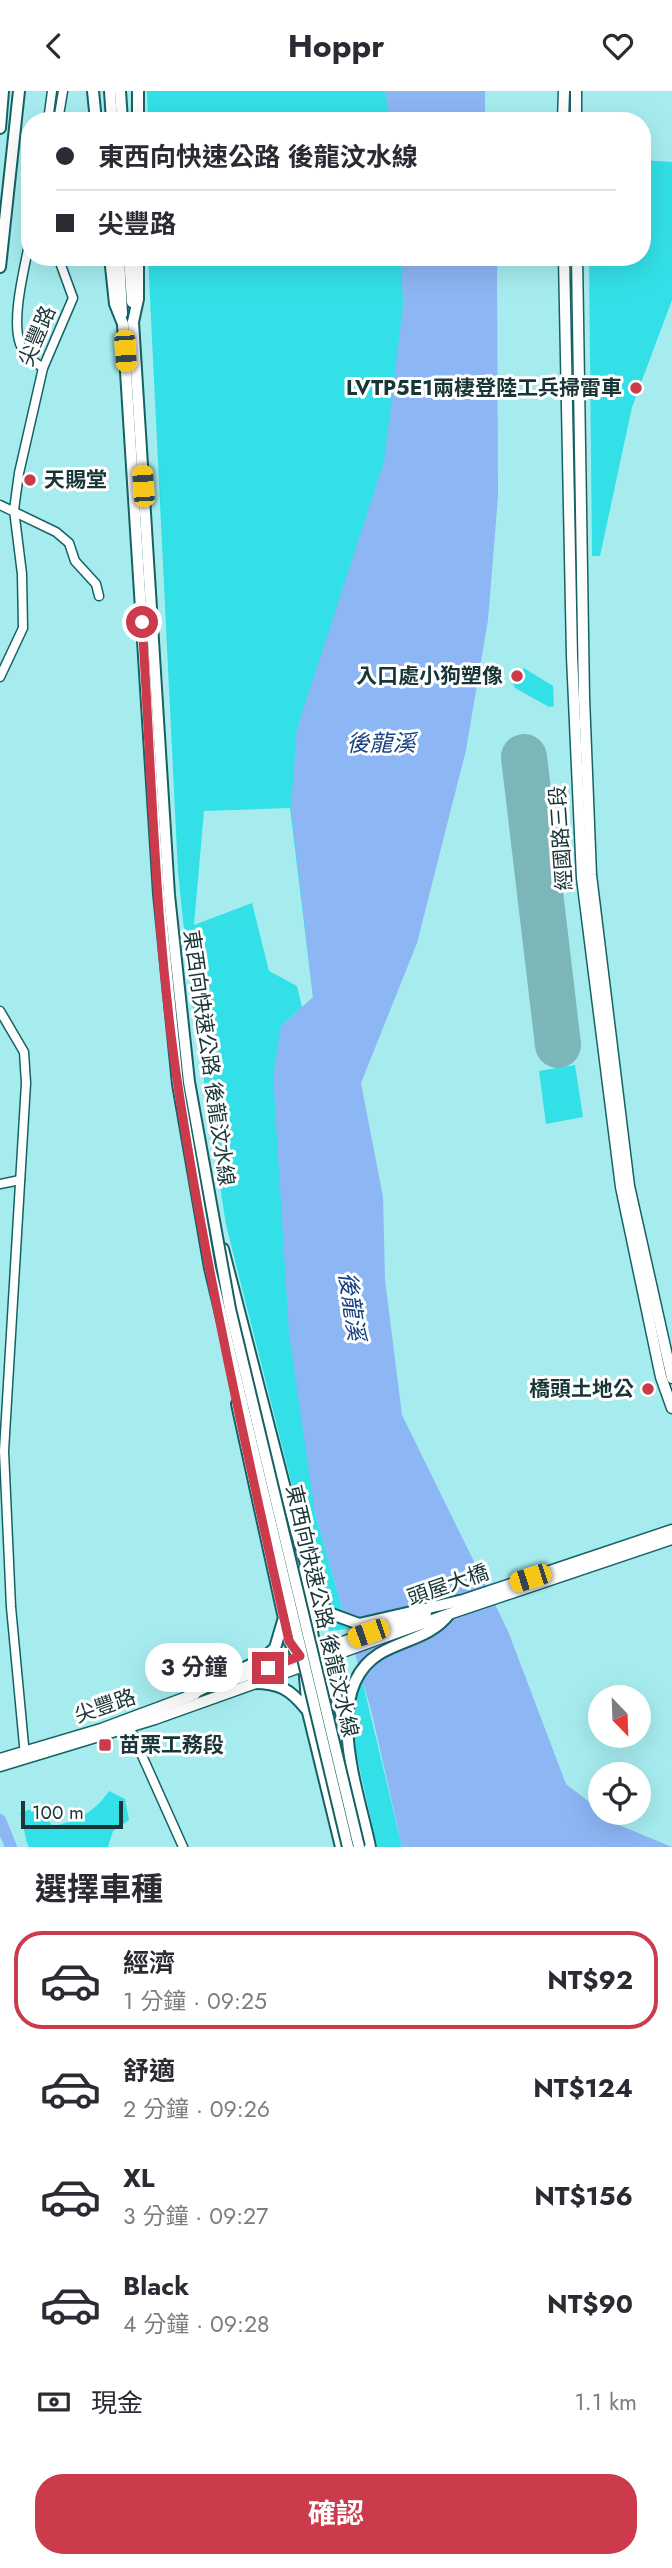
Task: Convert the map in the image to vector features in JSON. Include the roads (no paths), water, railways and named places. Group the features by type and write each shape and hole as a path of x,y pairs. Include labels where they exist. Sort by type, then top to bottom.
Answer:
{"highway":[{"path":"0,128 3,91"},
{"path":"0,267 19,91"},
{"path":"93,91 95,112"},
{"path":"110,91 111,112"},
{"path":"120,91 121,112"},
{"path":"138,91 138,112"},
{"path":"111,266 115,304 128,323"},
{"name":"東西向快速公路 後龍汶水線","path":"120,266 128,323 169,895 189,1082 208,1201 230,1309 359,1847"},
{"name":"東西向快速公路 後龍汶水線","path":"129,266 128,323 164,962 178,1084 210,1268 348,1847"},
{"path":"128,323 138,299 138,266"},
{"path":"208,1201 219,1233 296,1531 315,1593 329,1613 359,1624 459,1601"},
{"path":"210,1268 212,1294 289,1641 302,1661 308,1712 341,1847"},
{"path":"296,1531 309,1613 346,1729 370,1847"},
{"path":"346,1729 348,1697 363,1668 378,1654 440,1626 449,1614"},
{"path":"188,1696 264,1658 275,1648 284,1618"},
{"path":"254,1683 274,1683 289,1689 308,1712"}],"main road":[{"path":"564,91 564,112"},
{"path":"576,91 576,112"},
{"name":"經國路三段","path":"564,266 572,645 582,878 621,1187 661,1377 672,1408"},
{"name":"經國路三段","path":"577,266 584,717 591,875 629,1186 672,1378"},
{"name":"頭屋大橋","path":"320,1654 459,1601 672,1530"},
{"name":"頭屋大橋","path":"320,1654 672,1539"},
{"name":"尖豐路","path":"0,1766 7,1759 254,1683 320,1654"},
{"name":"尖豐路","path":"127,1724 188,1696 302,1661"}],"street":[{"path":"49,112 52,91"},
{"path":"60,112 63,91"},
{"path":"26,266 18,325 20,344 32,360 43,368"},
{"name":"尖豐路","path":"0,677 23,628 22,574 14,510 19,473 43,368 73,297 61,266"},
{"path":"0,505 56,532 69,543 75,561 96,584 99,596"},
{"path":"0,1011 24,1052 26,1083 4,1451 11,1607 25,1755"},
{"path":"0,1184 20,1180"},
{"path":"127,1724 183,1847"}],"water":[{"path":"385,91 485,91 485,112 388,112"},
{"name":"後龍溪","path":"401,266 497,266 498,496 488,620 466,750 417,943 361,1083 383,1197 385,1280 402,1415 508,1631 566,1784 588,1801 588,1825 619,1825 672,1847 402,1847 372,1714 315,1512 289,1334 273,1076 281,1026 313,997 291,808 297,728 384,462 403,306"}],"waterway":[{"path":"0,1820 11,1847"}],"place":[{"name":"LVTP5E1兩棲登陸工兵掃雷車","path":"636,388"},
{"name":"天賜堂","path":"30,480"},
{"name":"入口處小狗塑像","path":"517,676"},
{"name":"橋頭土地公","path":"648,1389"},
{"name":"苗栗工務段","path":"105,1745"}]}
